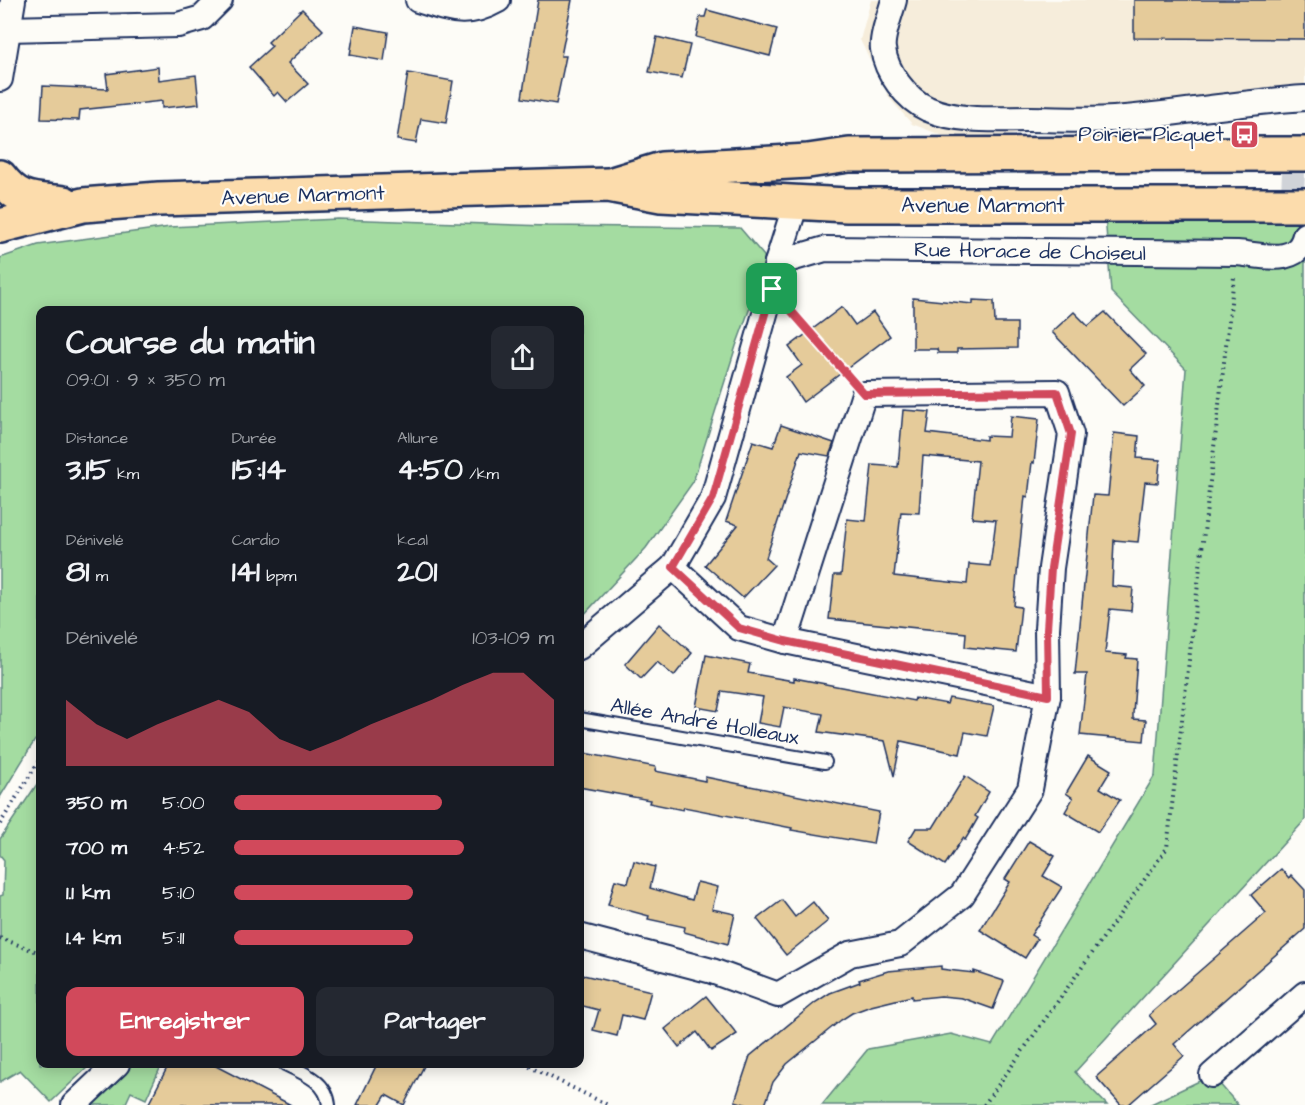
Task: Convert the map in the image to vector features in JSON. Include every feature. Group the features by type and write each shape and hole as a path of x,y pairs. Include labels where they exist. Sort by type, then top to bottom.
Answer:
{"main road":[{"name":"Avenue Marmont","path":"608,185 662,169 808,161 849,156 1293,180"},
{"path":"0,177 10,189 23,198 83,205"},
{"name":"Avenue Marmont","path":"662,195 708,184 1293,180"},
{"name":"Avenue Marmont","path":"0,226 83,205 171,199 608,185 662,195 796,203 851,198 1293,180"}],"street":[{"path":"0,79 13,0"},
{"path":"7,29 178,25 202,18 220,0"},
{"path":"418,0 458,12 482,9 498,0"},
{"path":"894,0 882,46 886,61 896,80 909,95 927,108 973,119 1113,119 1305,98"},
{"path":"584,643 673,567 713,498 772,289 777,263 796,203"},
{"name":"Rue Horace de Choiseul","path":"777,263 825,249 1237,253 1285,258 1304,241 1305,235"},
{"path":"584,937 711,971 778,995 850,954 900,944 962,895 1030,789 1048,696 1047,629 1051,568 1071,434 1057,392 864,394 785,641"},
{"path":"673,567 739,628 785,641 1048,696"},
{"path":"1212,1074 1305,994"},
{"path":"74,1105 113,1068"}],"lane":[{"name":"Allée André Holleaux","path":"584,720 825,762"},
{"path":"293,1068 314,1079 328,1094 329,1105"}],"path":[{"path":"984,1105 1167,848 1237,253"},
{"path":"772,289 864,394"},
{"path":"0,824 36,766"},
{"path":"0,938 36,952"},
{"path":"533,1068 608,1105"}],"shaded area":[{"path":"871,0 1305,0 1305,98 1245,96 962,143 912,124 890,99 860,40"}],"green space":[{"path":"1105,215 1305,216 1305,820 1075,1072 1107,1105 822,1105 868,1049 951,1034 992,1045 1155,775 1186,369 1111,292"},
{"path":"338,219 547,226 740,228 764,256 764,269 736,346 693,482 646,548 584,615 584,306 36,306 36,740 0,797 0,258 38,245 170,227"},
{"path":"36,785 36,1068 87,1068 51,1102 20,1070 0,1082 0,896 3,895 4,860 0,855 0,839"},
{"path":"127,1068 160,1068 146,1099 131,1092 125,1105 86,1105"},
{"path":"1212,1075 1238,1105 1149,1105"}],"building":[{"path":"538,0 572,0 561,56 566,56 556,104 522,98"},
{"path":"1134,0 1305,0 1305,39 1134,38"},
{"path":"302,9 323,30 288,63 308,84 287,102 278,92 274,96 249,67 272,46 268,42"},
{"path":"707,10 777,29 770,56 696,37 700,17 705,17"},
{"path":"355,26 388,32 384,61 350,55"},
{"path":"657,37 690,45 682,78 649,72"},
{"path":"158,67 159,80 196,75 199,104 162,108 162,101 80,110 79,120 41,119 43,86 108,89 106,74"},
{"path":"408,73 453,81 446,123 421,119 416,143 397,140"},
{"path":"913,298 973,304 973,300 994,301 995,323 1017,323 1017,348 957,349 957,353 938,353 937,349 913,349"},
{"path":"842,307 855,325 873,312 890,336 803,402 786,377 802,365 789,347"},
{"path":"1074,312 1088,326 1105,312 1146,354 1130,369 1145,386 1123,406 1052,332"},
{"path":"903,410 930,412 927,433 986,440 986,436 1009,437 1011,416 1039,419 1028,497 1025,496 1018,563 1014,606 1021,607 1016,652 965,647 966,633 829,619 834,575 841,575 847,519 866,521 872,465 898,467","holes":["923,456 978,461 972,518 996,520 990,566 969,564 967,584 894,576 901,512 919,513"]},
{"path":"781,425 834,443 829,456 801,451 766,558 774,565 743,598 705,565 738,525 726,521 753,441 773,447"},
{"path":"1114,433 1139,436 1137,458 1160,460 1158,483 1145,482 1138,542 1114,540 1112,586 1133,588 1131,611 1110,609 1105,653 1127,655 1126,658 1137,659 1133,719 1146,720 1144,741 1080,735 1087,674 1075,674 1093,495 1108,496"},
{"path":"659,624 692,653 674,676 657,662 641,679 625,664"},
{"path":"706,655 750,664 748,673 794,681 794,678 914,701 915,698 947,704 949,698 994,706 987,736 965,732 960,754 901,741 894,776 885,741 819,732 823,714 784,707 780,727 758,723 763,697 722,691 718,711 696,707"},
{"path":"584,753 656,767 655,771 705,781 705,777 879,812 873,844 791,830 792,828 684,807 683,810 649,803 650,800 584,788"},
{"path":"1088,756 1111,770 1100,788 1120,800 1098,832 1065,812 1073,798 1066,793"},
{"path":"965,776 989,792 965,840 963,838 945,865 908,841 916,828 933,828"},
{"path":"1029,841 1055,856 1043,876 1062,887 1031,935 1037,939 1025,958 980,930 1010,882 1005,879"},
{"path":"634,861 655,867 650,888 692,900 697,882 718,887 712,909 735,914 728,944 684,932 685,927 648,919 649,916 608,905 615,880 628,883"},
{"path":"1281,869 1289,878 1291,875 1305,890 1305,929 1174,1044 1184,1056 1128,1105 1121,1105 1096,1077 1156,1024 1149,1015 1266,913 1251,895"},
{"path":"782,900 795,917 813,902 828,921 786,955 757,919"},
{"path":"941,966 941,969 974,973 974,971 1004,981 993,1009 962,998 941,996 912,999 912,996 871,1006 841,1020 787,1064 773,1082 765,1105 748,1105 735,1101 750,1056 816,1002 830,993 860,982 859,980 888,971"},
{"path":"584,975 651,991 643,1020 622,1015 617,1036 593,1030 599,1010 584,1006"},
{"path":"706,996 737,1034 711,1051 697,1032 679,1047 665,1029"},
{"path":"167,1068 220,1068 291,1105 148,1105"},
{"path":"375,1068 423,1068 404,1105 386,1095 380,1105 357,1105"}],"tunnel":[{"path":"1282,172 1305,173"}],"place":[{"name":"Poirier Picquet","path":"1245,134"}],"route":[{"path":"772,289 864,394 1057,392 1071,434 1051,568 1047,629 1048,696 785,641 739,628 673,567 713,498 772,289"}]}
